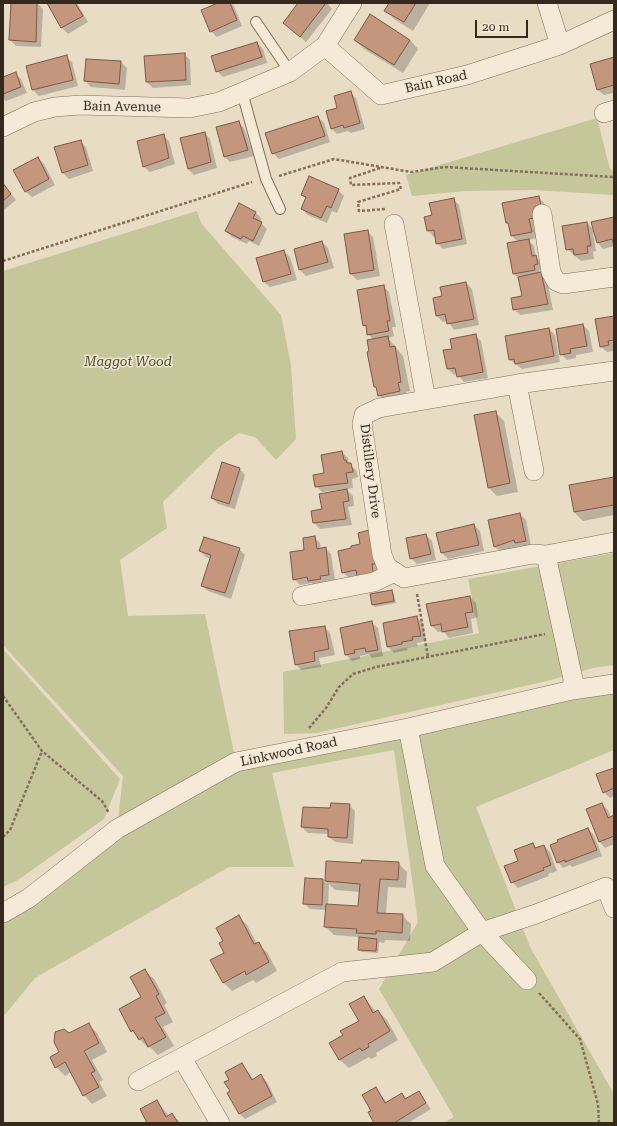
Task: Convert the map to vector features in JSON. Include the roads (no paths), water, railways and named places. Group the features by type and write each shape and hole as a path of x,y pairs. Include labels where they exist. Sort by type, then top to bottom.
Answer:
{"street":[{"name":"Bain Avenue","path":"3,127 34,112 55,107 80,105 190,108 219,102 290,72 325,46 352,3"},
{"path":"547,3 560,45"},
{"name":"Bain Road","path":"325,46 381,95 467,75 560,45 614,20"},
{"path":"542,214 552,272 556,281 563,284 614,277"},
{"path":"392,216 426,400"},
{"name":"Distillery Drive","path":"395,572 387,567 382,555 362,424 364,415 379,408 518,384 614,371"},
{"path":"518,384 534,471"},
{"path":"302,596 374,582 395,572 404,578 533,554 546,555 614,542"},
{"path":"546,555 573,679 572,690"},
{"name":"Linkwood Road","path":"3,913 29,898 117,829 236,762 408,728 572,690 614,684"},
{"path":"408,728 435,866 482,932 527,980"},
{"path":"138,1081 342,972 433,962 482,932 536,914 610,885 614,908"},
{"path":"182,1058 220,1123"}],"lane":[{"path":"256,22 290,72"},
{"path":"242,92 266,178 280,209"}],"park label":[{"name":"Maggot Wood","path":"128,362"}]}
